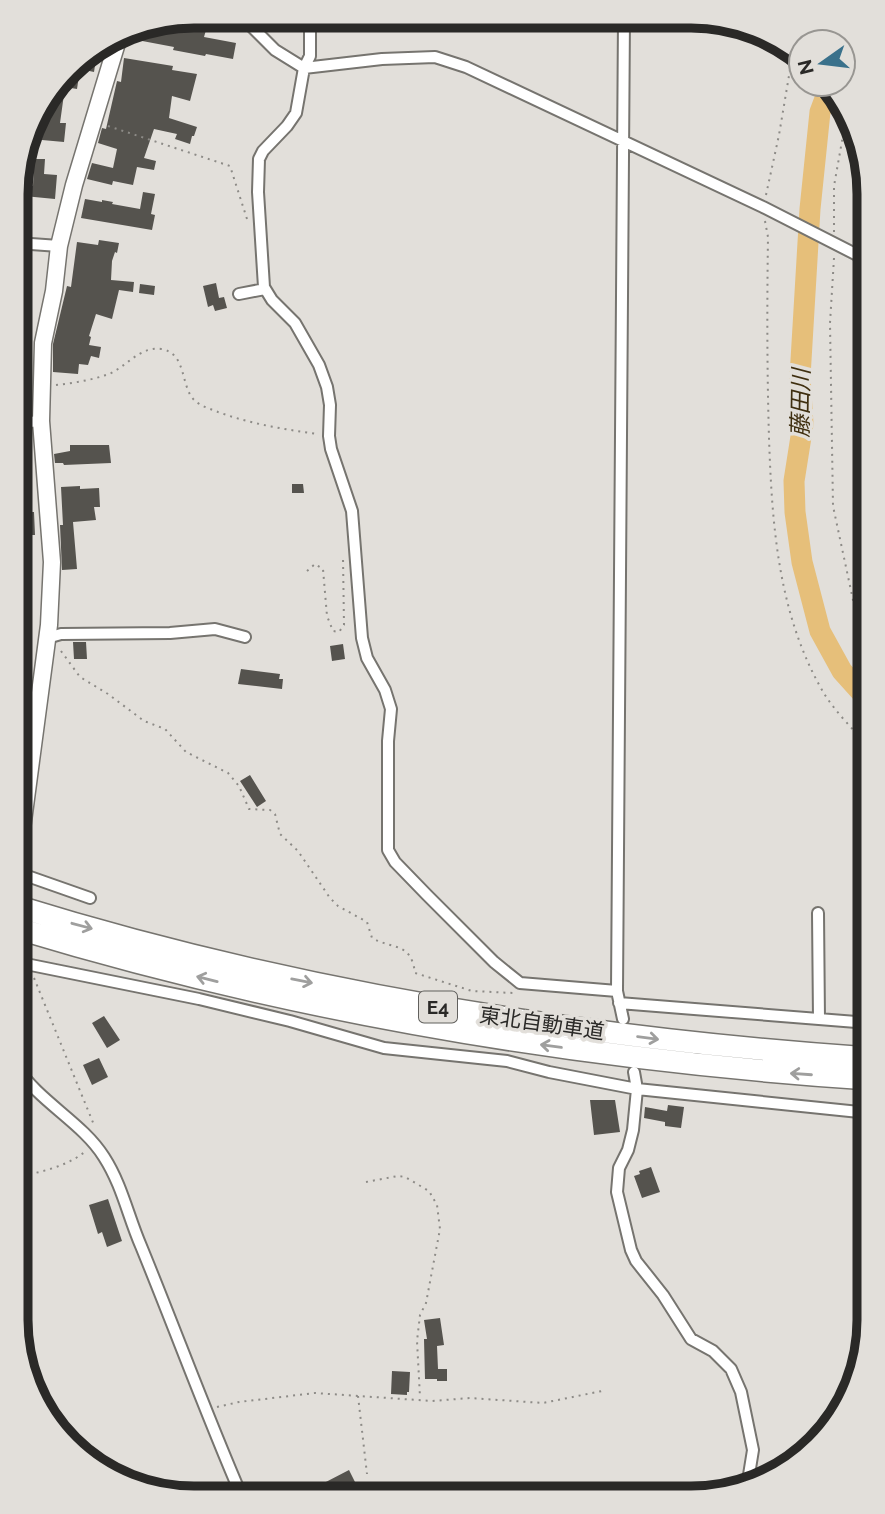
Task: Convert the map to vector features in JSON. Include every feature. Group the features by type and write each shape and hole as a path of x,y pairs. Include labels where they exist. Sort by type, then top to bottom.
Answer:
{"highway":[{"name":"東北自動車道","path":"28,910 66,922 280,976 487,1016 669,1041 857,1057"},
{"name":"東北自動車道","path":"28,931 279,997 431,1027 669,1062 857,1078"}],"main road":[{"path":"28,782 47,638 52,562 41,421 43,343 59,246 74,185 116,47"}],"street":[{"path":"253,28 275,50 304,68 382,59 435,57 446,60 623,141 857,255"},
{"path":"310,28 310,56 304,68 296,113 288,126 262,151 259,159 258,192 265,289 272,300 290,315 319,365 327,387 330,405 329,436 335,465 348,492 352,511 364,648 385,690 391,709 387,843 391,857 470,939 520,983 618,997 857,1022"},
{"path":"623,1019 618,997 624,28"},
{"path":"28,244 59,246"},
{"path":"239,294 265,289"},
{"path":"28,422 41,421"},
{"path":"47,638 61,634 170,633 215,629 245,637"},
{"path":"28,877 90,898"},
{"path":"818,913 819,1019"},
{"path":"28,964 251,1011 384,1048 507,1061 638,1089 857,1112"},
{"path":"634,1072 638,1089 633,1130 628,1150 619,1168 617,1192 631,1250 691,1339 713,1351 731,1369 741,1392 753,1450 749,1475"},
{"path":"28,1079 95,1144 118,1183 237,1486"}],"path":[{"path":"787,88 765,209 768,237 766,357 771,501 776,552 790,614 822,690 857,732"},
{"path":"94,122 230,166 248,222"},
{"path":"844,130 834,186 832,243 830,323 833,506 857,610"},
{"path":"41,386 93,379 115,371 143,351 162,349 172,354 178,362 189,391 198,403 246,422 329,436"},
{"path":"307,571 315,564 323,569 327,616 333,631 339,632 344,625 343,554"},
{"path":"47,638 57,646 80,677 145,721 165,729 186,752 228,774 239,786 249,809 270,810 275,814 280,834 298,851 338,906 367,922 372,938 404,948 414,965 415,973 472,991 511,993"},
{"path":"28,1174 76,1159 95,1144 93,1123 35,982 32,965"},
{"path":"366,1182 405,1177 429,1191 437,1205 440,1229 426,1303 420,1315 417,1341 420,1399"},
{"path":"206,1410 239,1402 315,1394 432,1401 470,1398 543,1403 602,1391"},
{"path":"358,1395 368,1474"}],"building":[{"path":"196,28 206,30 204,37 236,43 233,59 173,50 174,47 137,40 161,31"},
{"path":"124,58 173,66 172,70 197,74 190,101 172,96 169,118 197,127 190,144 175,139 177,134 154,129 144,158 156,161 154,170 137,167 133,185 113,181 112,185 87,179 92,163 113,168 117,149 98,143 102,128 106,129 117,81 121,82"},
{"path":"96,60 94,72 83,70"},
{"path":"79,74 77,89 66,87"},
{"path":"65,90 60,123 66,123 64,142 42,140 43,127"},
{"path":"34,159 45,159 44,174 57,175 55,199 28,196 28,185 33,186"},
{"path":"143,192 155,194 151,214 155,215 152,230 81,218 85,199 140,209"},
{"path":"99,240 119,243 112,261 111,280 134,282 133,292 119,290 112,319 96,314 89,345 101,347 99,358 91,356 88,365 79,364 78,374 53,372 53,344 67,286 71,287 77,242 98,245"},
{"path":"216,283 219,298 224,297 227,308 215,311 213,305 208,307 203,286"},
{"path":"140,284 155,286 154,295 139,293"},
{"path":"70,445 109,445 111,463 55,463 54,454 70,451"},
{"path":"292,484 303,484 304,493 292,493"},
{"path":"80,486 80,489 99,488 100,507 94,507 96,520 73,522 77,569 62,570 61,487"},
{"path":"28,512 34,512 35,535 28,535"},
{"path":"73,642 86,642 87,659 74,659"},
{"path":"343,644 345,659 332,661 330,646"},
{"path":"241,669 280,674 279,679 283,679 282,689 238,684"},
{"path":"250,775 266,801 257,807 240,781"},
{"path":"104,1016 120,1040 107,1048 92,1023"},
{"path":"99,1058 108,1077 92,1085 83,1065"},
{"path":"590,1100 615,1100 620,1132 594,1135"},
{"path":"668,1105 684,1107 681,1128 665,1126 665,1122 644,1118 645,1107 667,1111"},
{"path":"651,1167 660,1192 642,1198 634,1176"},
{"path":"108,1199 122,1241 107,1247 102,1232 98,1234 89,1205"},
{"path":"440,1318 444,1345 437,1346 438,1369 447,1369 447,1381 425,1379 424,1339 427,1339 424,1320"},
{"path":"392,1371 410,1372 407,1395 391,1394"},
{"path":"349,1470 357,1486 323,1486 322,1484"}],"waterway":[{"name":"藤田川","path":"825,98 820,112 810,209 800,377 803,424 794,481 795,512 802,562 820,631 842,671 857,688"}]}
